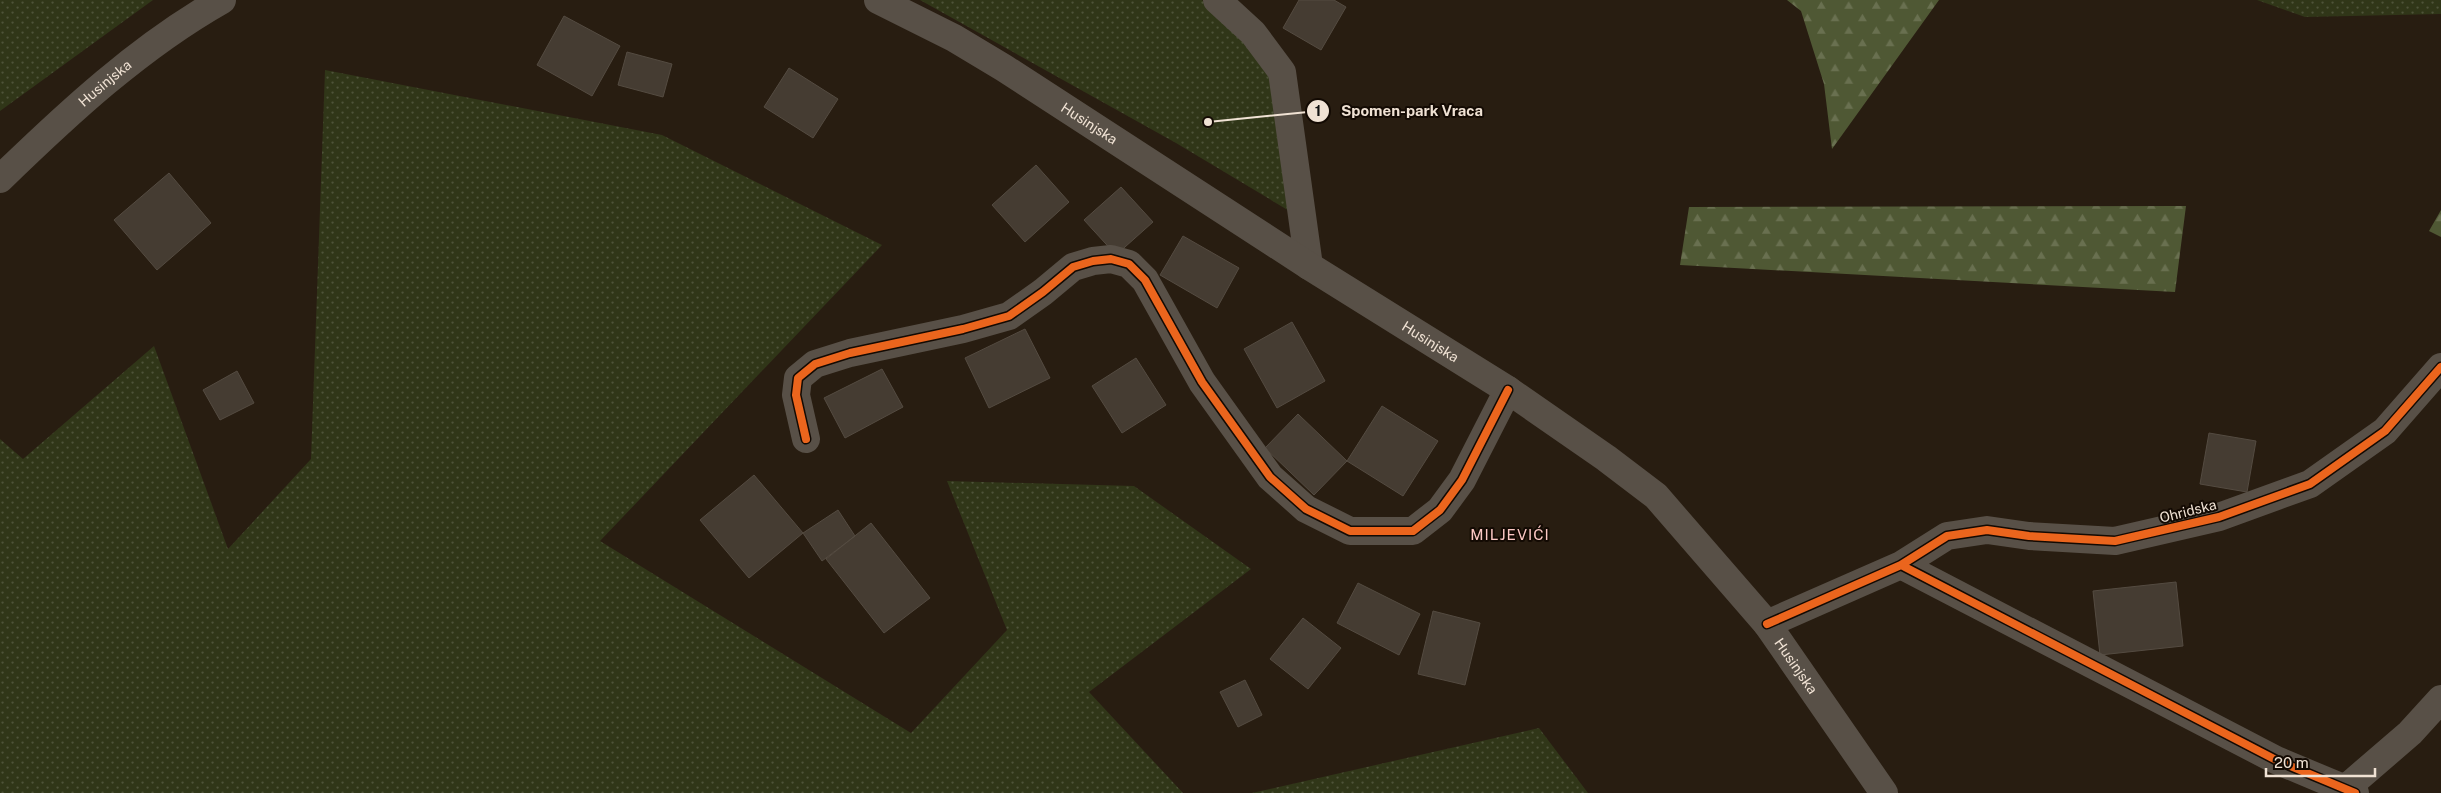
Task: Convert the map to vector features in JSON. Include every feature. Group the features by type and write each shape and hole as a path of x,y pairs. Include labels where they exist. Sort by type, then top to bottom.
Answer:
{"street":[{"name":"Husinjska","path":"0,179 69,112 126,66 222,0"},
{"name":"Husinjska","path":"878,0 954,38 1004,68 1309,266 1508,390 1656,496 1768,624 1884,793"},
{"path":"1218,0 1253,33 1282,72 1309,266"},
{"path":"806,439 796,395 798,378 815,364 850,352 963,329 1009,316 1043,292 1073,267 1093,261 1111,259 1129,264 1145,280 1202,382 1270,476 1306,509 1350,531 1413,531 1440,510 1462,480 1508,390"},
{"name":"Ohridska","path":"1768,624 1901,565 1947,536 1987,530 2029,536 2115,541 2219,517 2310,484 2385,432 2441,367"},
{"path":"1901,565 2276,760 2350,791 2410,733 2441,699"}],"green space":[{"path":"0,0 153,0 0,111"},
{"path":"920,0 1202,0 1265,61 1275,101 1291,212 1176,143"},
{"path":"1787,0 1939,0 1832,149 1824,84 1801,11"},
{"path":"2257,0 2441,0 2441,14 2305,17"},
{"path":"325,70 662,135 882,245 600,541 911,733 1007,630 947,481 1134,486 1251,569 1089,692 1183,793 0,793 0,439 23,459 154,346 228,549 311,459"},
{"path":"2186,206 2175,292 1680,265 1689,207"},
{"path":"2441,210 2441,237 2429,231"},
{"path":"1539,728 1588,793 1252,793"}],"building":[{"path":"1299,0 1334,0 1346,7 1321,50 1283,28"},
{"path":"564,16 620,46 592,96 537,65"},
{"path":"627,52 672,64 663,97 618,85"},
{"path":"789,68 838,99 813,138 764,107"},
{"path":"1036,165 1069,202 1025,242 992,205"},
{"path":"169,173 211,223 157,270 114,220"},
{"path":"1121,187 1153,222 1116,255 1084,220"},
{"path":"1183,236 1239,268 1217,308 1160,275"},
{"path":"1292,322 1325,381 1277,408 1244,349"},
{"path":"1025,329 1050,378 989,408 965,358"},
{"path":"1136,358 1166,405 1122,433 1092,386"},
{"path":"882,369 903,407 845,438 824,398"},
{"path":"237,371 254,403 220,420 203,390"},
{"path":"1382,406 1438,441 1403,496 1347,461"},
{"path":"1298,414 1347,461 1314,495 1265,448"},
{"path":"2209,433 2256,441 2247,492 2200,484"},
{"path":"754,475 803,533 749,578 700,520"},
{"path":"838,510 855,536 822,561 803,533"},
{"path":"871,523 930,598 884,633 826,559"},
{"path":"2176,582 2183,646 2100,655 2093,591"},
{"path":"1358,583 1420,614 1399,655 1337,623"},
{"path":"1433,611 1480,623 1465,685 1418,674"},
{"path":"1303,618 1341,648 1308,689 1270,659"},
{"path":"1245,680 1262,715 1238,727 1220,692"}],"cycle path":[{"path":"806,439 796,395 798,378 815,364 850,353 963,329 1009,316 1043,292 1073,267 1093,261 1111,259 1129,264 1145,280 1202,382 1270,477 1306,509 1350,531 1413,531 1440,510 1462,480 1508,390"},
{"path":"1901,565 1947,536 1987,530 2029,536 2115,541 2219,517 2310,484 2385,431 2441,367"},
{"path":"1767,624 1901,565 2276,760 2355,793"}],"place":[{"name":"Spomen-park Vraca","path":"1208,122"}],"district":[{"name":"MILJEVIĆI","path":"1510,535"}]}
